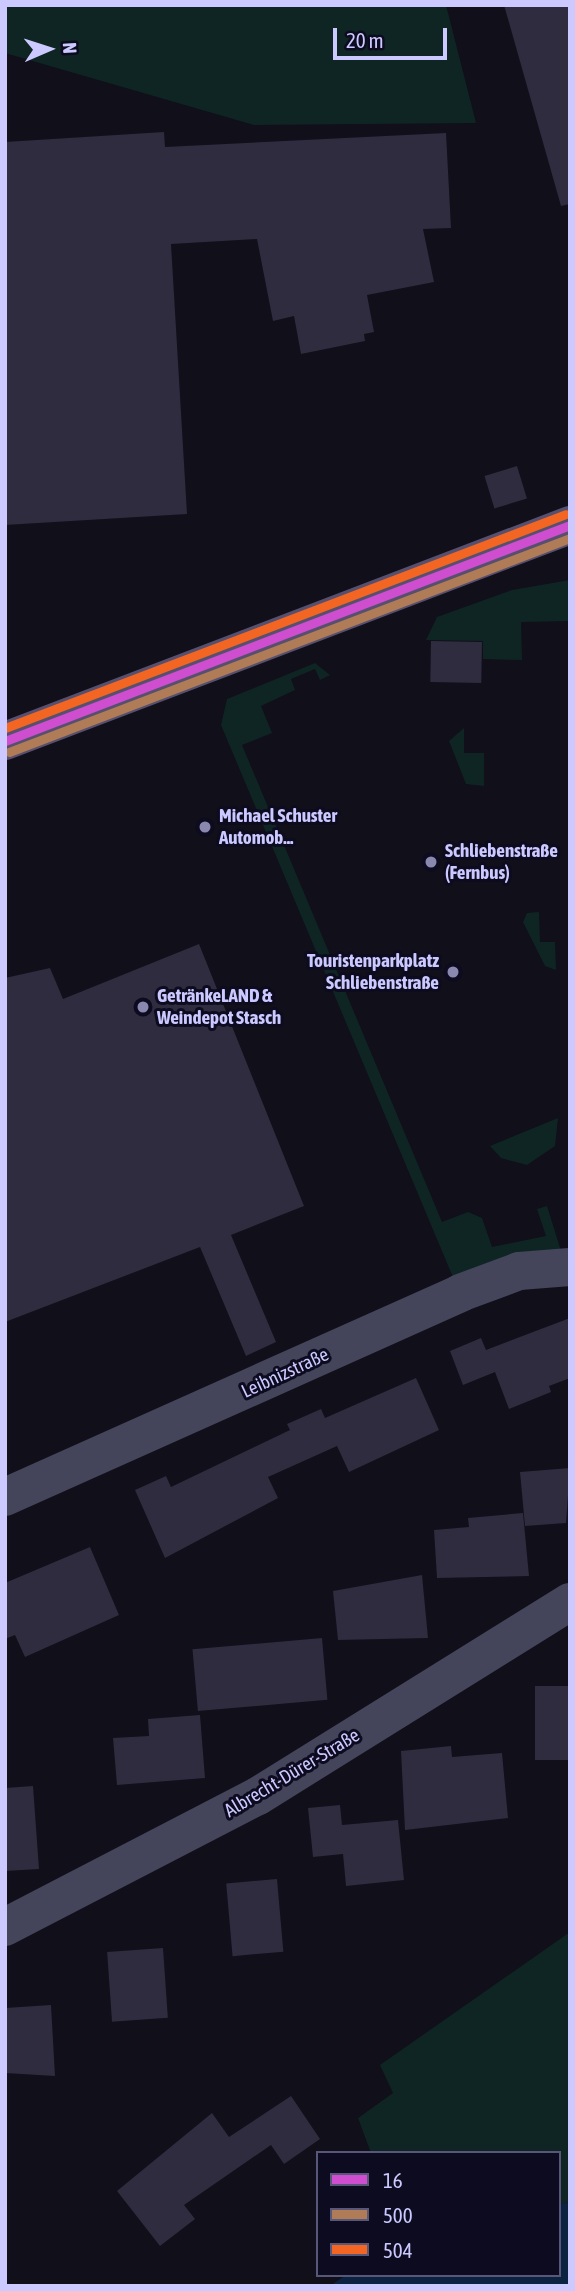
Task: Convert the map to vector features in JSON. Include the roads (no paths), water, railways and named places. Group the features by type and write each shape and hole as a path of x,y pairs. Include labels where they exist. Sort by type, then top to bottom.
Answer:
{"main road":[{"path":"5,741 570,526"}],"street":[{"name":"Leibnizstraße","path":"5,1497 460,1293 519,1271 570,1267"},
{"name":"Albrecht-Dürer-Straße","path":"5,1927 258,1796 570,1602"}],"water":[{"path":"570,2202 570,2286 330,2286 343,2277 561,2277 561,2204"}],"place":[{"name":"Michael Schuster Automob...","path":"205,827"},
{"name":"Schliebenstraße (Fernbus)","path":"431,862"},
{"name":"Touristenparkplatz Schliebenstraße","path":"453,972"},
{"name":"GetränkeLAND & Weindepot Stasch","path":"143,1007"}]}
